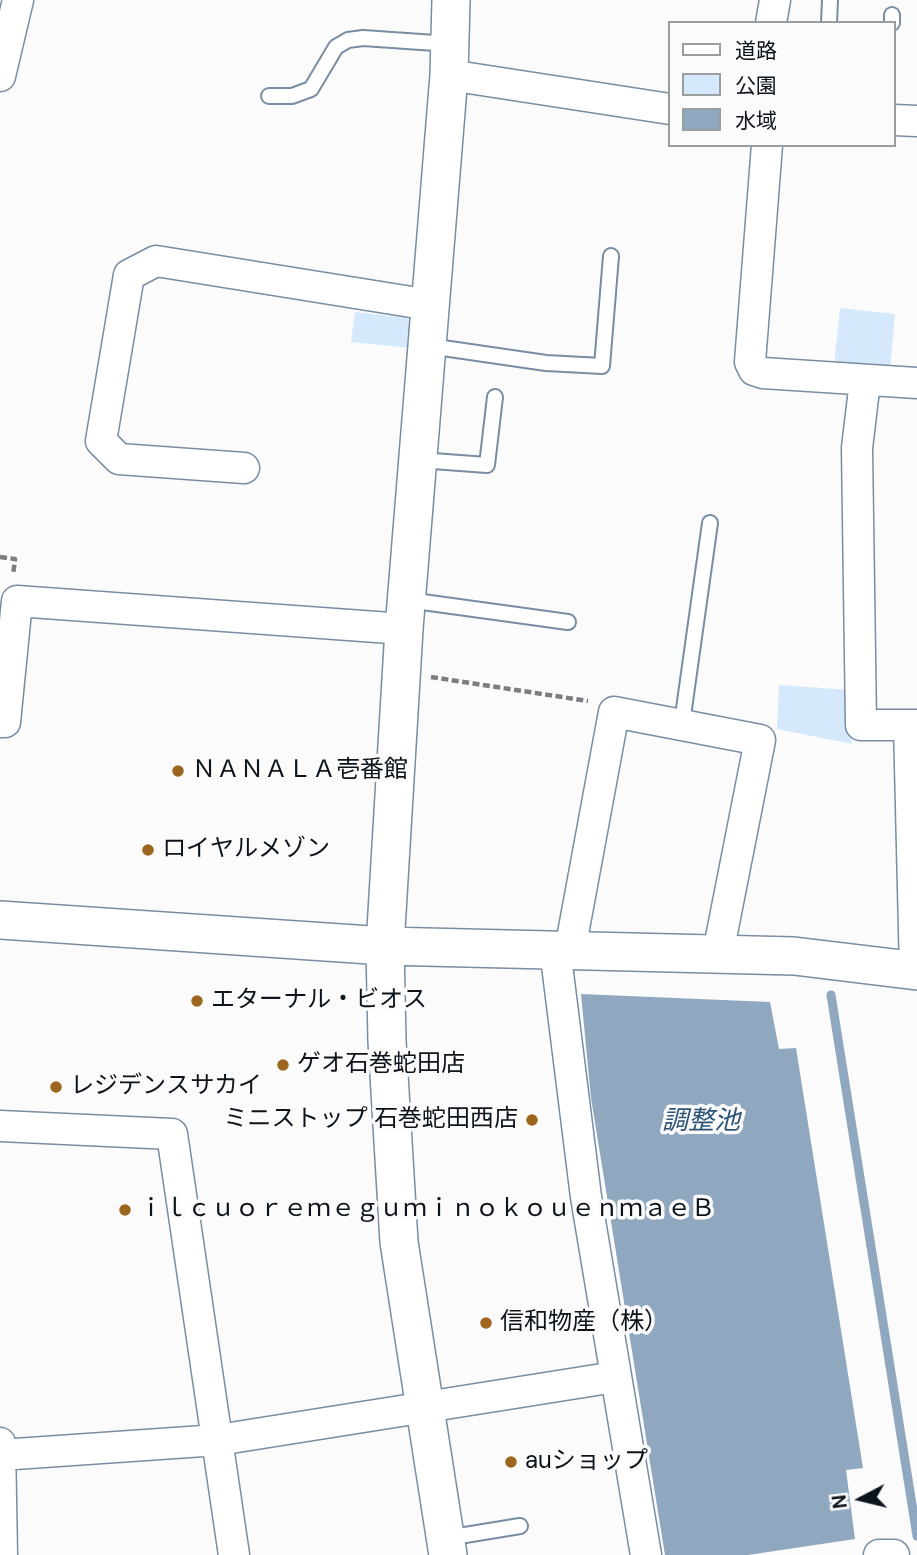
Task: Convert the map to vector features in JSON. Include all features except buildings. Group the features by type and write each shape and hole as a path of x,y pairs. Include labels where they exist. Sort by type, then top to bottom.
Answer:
{"street":[{"path":"0,76 18,0"},
{"path":"447,1547 399,1242 387,1041 385,946 406,614 449,60 450,0"},
{"path":"771,21 775,0"},
{"path":"449,60 668,108"},
{"path":"896,120 917,121"},
{"path":"767,147 750,362 754,370 763,373 917,383"},
{"path":"244,468 119,459 101,441 129,275 156,261 430,305"},
{"path":"0,920 385,946 794,956 916,971 913,725 861,725 857,448 865,381"},
{"path":"0,722 5,722 17,601 406,614"},
{"path":"646,1555 586,1197 562,950 614,712 760,740 718,953"},
{"path":"0,1126 172,1134 234,1555"},
{"path":"0,1455 218,1440 615,1377"},
{"path":"0,1443 2,1555"},
{"path":"879,1555 894,1555"}],"lane":[{"path":"829,21 830,0"},
{"path":"269,96 292,96 311,89 336,47 348,40 363,38 449,60"},
{"path":"427,346 546,363 603,366 611,256"},
{"path":"418,459 487,465 495,397"},
{"path":"682,723 710,523"},
{"path":"406,614 568,622"},
{"path":"447,1547 520,1526"}],"path":[{"path":"402,672 600,703 614,712"}],"green space":[{"path":"840,308 895,314 890,371 834,366"},
{"path":"355,312 408,318 413,330 411,348 351,342"},
{"path":"779,685 850,690 852,744 777,729"}],"water":[{"name":"調整池","path":"581,994 770,1002 779,1049 796,1048 863,1468 846,1470 855,1539 748,1555 665,1555 591,1098"}],"waterway":[{"path":"831,995 917,1536"}],"place":[{"name":"ＮＡＮＡＬＡ壱番館","path":"178,771"},
{"name":"ロイヤルメゾン","path":"148,850"},
{"name":"エターナル・ビオス","path":"197,1001"},
{"name":"ゲオ石巻蛇田店","path":"283,1065"},
{"name":"レジデンスサカイ","path":"56,1087"},
{"name":"ミニストップ 石巻蛇田西店","path":"532,1120"},
{"name":"ｉｌｃｕｏｒｅｍｅｇｕｍｉｎｏｋｏｕｅｎｍａｅＢ","path":"125,1210"},
{"name":"信和物産（株）","path":"486,1323"},
{"name":"auショップ","path":"511,1462"}]}
